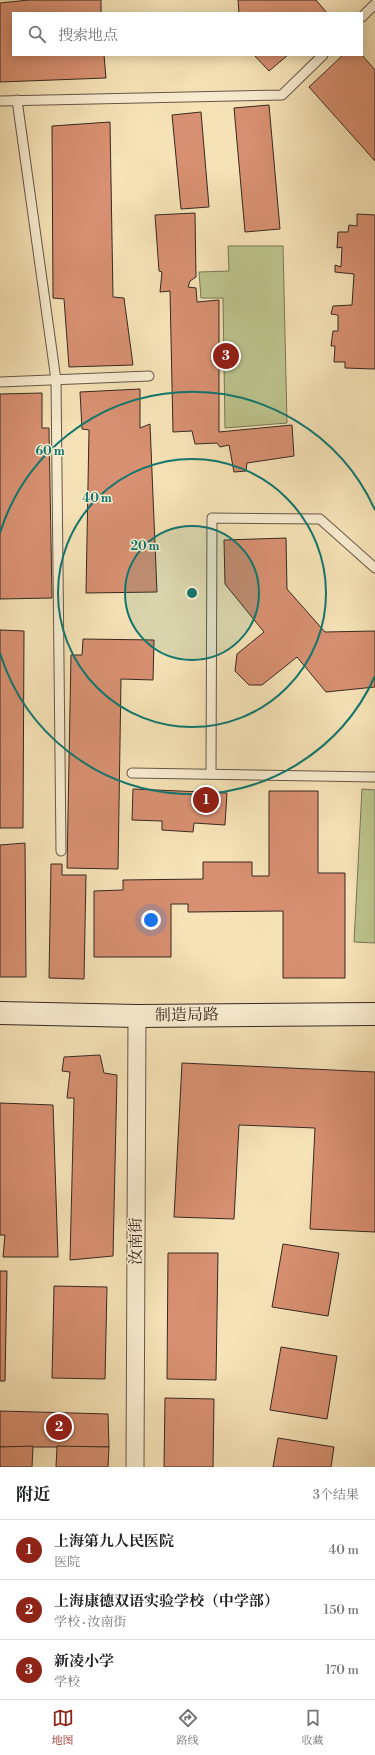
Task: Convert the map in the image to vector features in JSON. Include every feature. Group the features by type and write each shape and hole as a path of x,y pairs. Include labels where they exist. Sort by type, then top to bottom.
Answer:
{"street":[{"name":"制造局路","path":"0,1012 137,1016 375,1014"},
{"name":"汝南街","path":"135,1467 137,1016"}],"lane":[{"path":"363,16 375,4"},
{"path":"0,101 282,95 322,56"},
{"path":"17,100 56,380 61,851"},
{"path":"0,382 149,376"},
{"path":"211,774 212,518 320,519 375,568"},
{"path":"132,773 375,777"}],"green space":[{"path":"228,246 283,246 287,423 225,428 223,298 201,298 199,272 229,271"},
{"path":"362,789 375,790 375,943 354,942"}],"building":[{"path":"29,0 101,0 101,12 12,12 12,56 104,56 106,78 0,82 0,3"},
{"path":"238,0 316,0 326,12 239,12"},
{"path":"255,56 287,56 269,71"},
{"path":"342,56 363,56 375,70 375,161 309,87"},
{"path":"269,105 280,229 245,232 234,108"},
{"path":"201,112 209,207 181,209 172,115"},
{"path":"110,122 113,297 124,298 133,365 69,367 64,299 53,298 52,126"},
{"path":"195,213 196,277 190,281 188,287 196,288 197,302 219,300 219,432 292,425 294,456 247,463 246,471 234,472 229,445 220,447 217,443 195,444 192,431 173,432 170,291 160,292 162,272 159,271 155,215"},
{"path":"357,214 375,215 375,369 345,368 345,362 334,362 335,346 331,346 333,331 338,331 338,315 331,314 333,306 352,305 354,274 335,272 335,265 341,267 342,247 337,248 338,232 348,232 349,225 357,226"},
{"path":"140,389 140,428 150,424 157,592 86,593 89,430 82,429 80,392"},
{"path":"42,393 42,428 49,428 52,598 0,599 0,394"},
{"path":"286,538 287,589 325,632 375,631 375,687 326,692 297,657 262,685 249,685 235,671 237,654 264,632 225,584 224,540"},
{"path":"0,630 24,631 23,828 0,828"},
{"path":"83,639 154,640 153,680 121,679 118,869 67,868 71,655 82,655"},
{"path":"133,789 227,793 225,825 194,823 193,832 162,830 162,821 132,820"},
{"path":"269,791 318,791 318,873 345,873 345,978 283,978 283,911 188,912 188,904 171,904 171,957 94,957 94,891 123,890 123,880 203,879 203,862 252,862 252,876 269,876"},
{"path":"25,843 26,977 0,977 0,845"},
{"path":"51,864 62,864 62,875 86,875 84,979 49,978"},
{"path":"100,1055 104,1073 117,1075 113,1256 70,1260 74,1098 67,1098 70,1072 62,1071 64,1057"},
{"path":"182,1063 375,1072 375,1232 310,1229 315,1128 239,1125 234,1219 174,1217"},
{"path":"0,1103 53,1105 58,1257 3,1257 5,1235 0,1235"},
{"path":"283,1244 339,1253 328,1316 272,1307"},
{"path":"168,1253 218,1253 216,1380 167,1379"},
{"path":"0,1271 7,1271 5,1381 0,1381"},
{"path":"54,1286 107,1287 105,1379 52,1378"},
{"path":"281,1347 337,1356 327,1419 270,1410"},
{"path":"165,1398 214,1399 213,1467 164,1467"},
{"path":"0,1411 108,1414 109,1447 0,1447"},
{"path":"278,1438 334,1447 331,1467 273,1467"},
{"path":"33,1446 32,1467 0,1467 0,1447"},
{"path":"57,1446 109,1447 108,1467 56,1467"}],"place":[{"name":"新凌小学","path":"226,356"},
{"name":"上海第九人民医院","path":"206,800"},
{"name":"上海康德双语实验学校（中学部）","path":"59,1427"}]}
